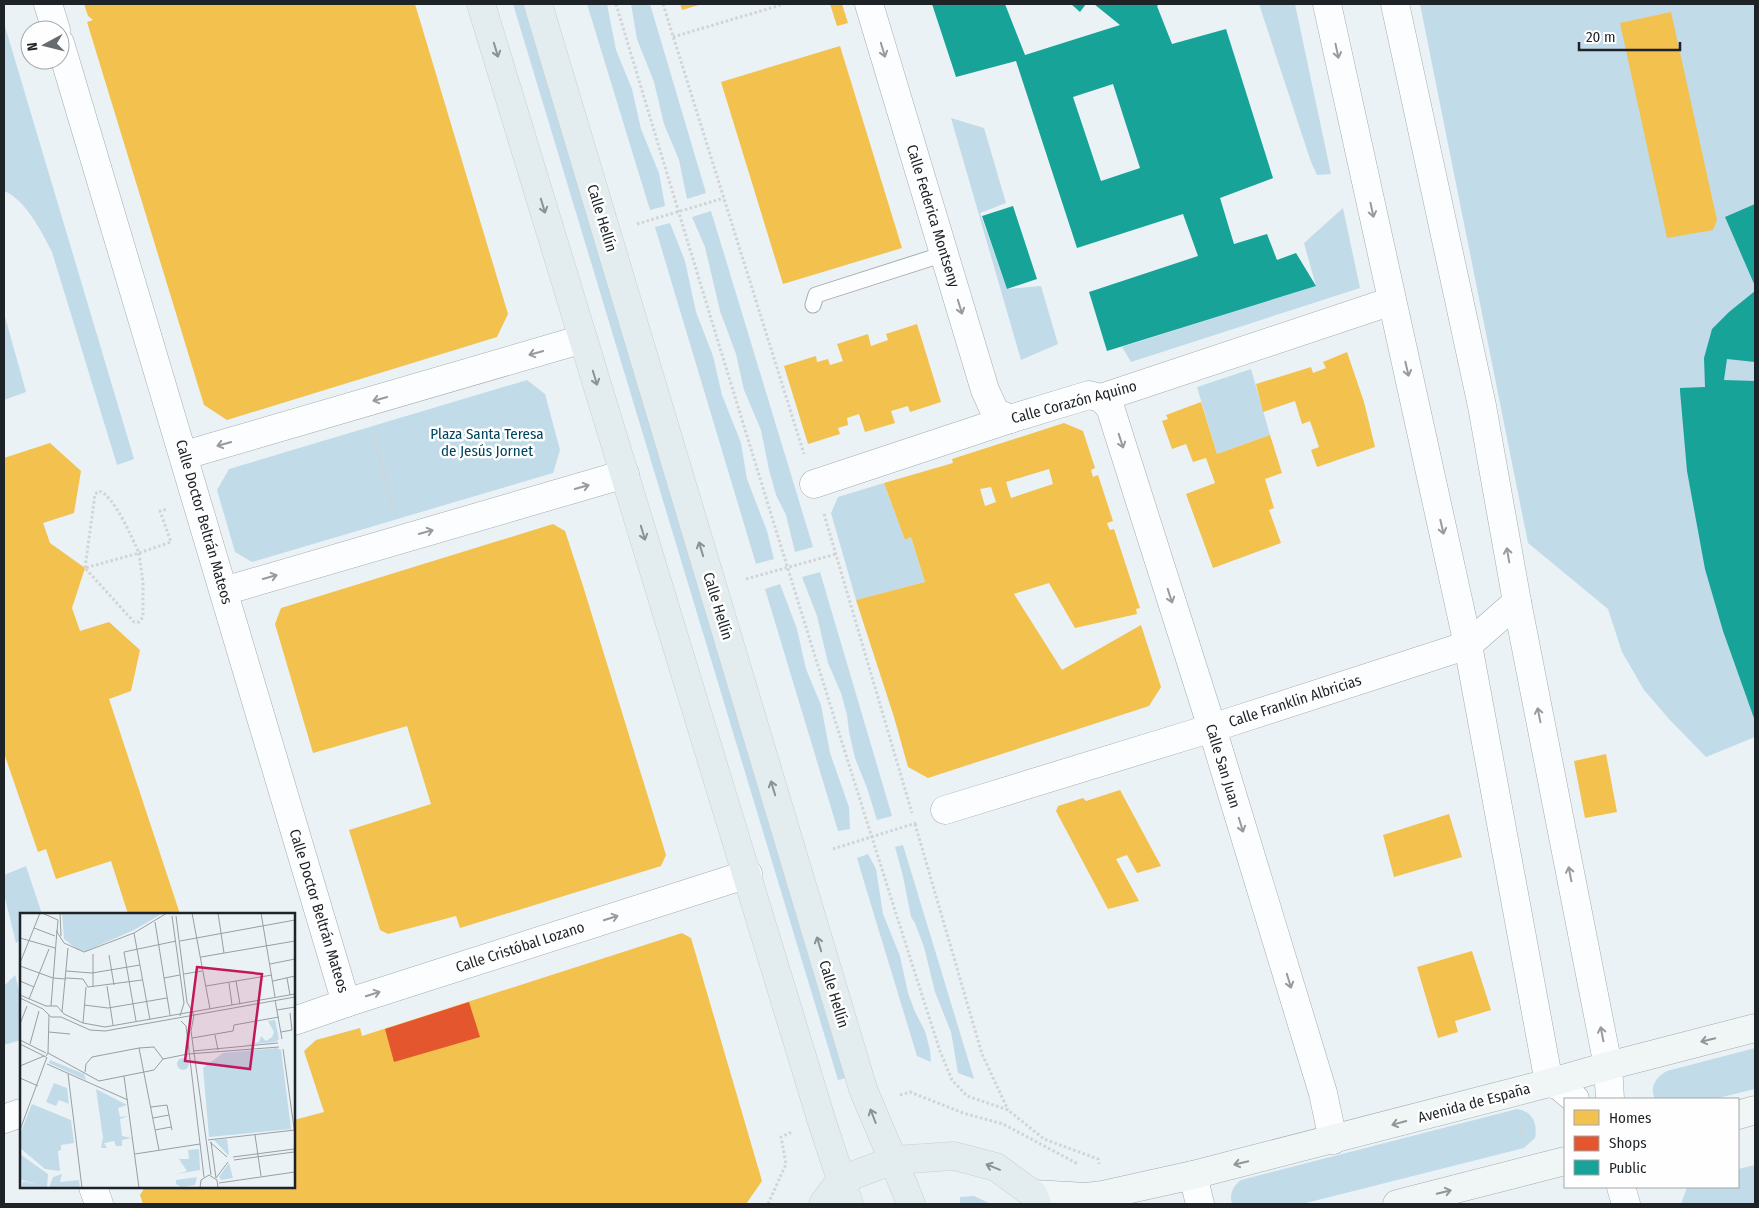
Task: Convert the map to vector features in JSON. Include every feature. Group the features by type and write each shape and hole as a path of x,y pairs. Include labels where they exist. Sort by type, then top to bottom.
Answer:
{"main road":[{"path":"481,4 844,1192 822,1204"},
{"name":"Calle Hellín","path":"538,4 863,1089 911,1204"},
{"name":"Avenida de España","path":"844,1192 894,1160 954,1156 996,1167 1035,1199 1095,1196 1193,1175 1333,1140 1755,1028"},
{"path":"1739,1115 1755,1110"},
{"path":"1397,1204 1564,1161"}],"street":[{"path":"48,4 53,20"},
{"name":"Calle Federica Montseny","path":"869,4 985,390 995,412 1010,419"},
{"path":"1327,4 1468,645 1549,1084 1558,1085 1574,1098"},
{"path":"1395,4 1482,406 1517,602 1608,1066 1610,1098"},
{"name":"Calle Doctor Beltrán Mateos","path":"68,70 185,456 346,1003"},
{"name":"Calle Corazón Aquino","path":"814,484 1010,419 1090,395 1101,398 1392,301"},
{"path":"185,456 583,339"},
{"name":"Calle San Juan","path":"1101,398 1110,407 1212,728 1323,1093 1333,1140"},
{"path":"224,591 625,474"},
{"name":"Calle Franklin Albricias","path":"945,810 1212,728 1468,645 1517,602"},
{"name":"Calle Cristóbal Lozano","path":"295,1021 748,874"},
{"path":"4,1118 20,1113"},
{"path":"1193,1175 1200,1204"},
{"path":"93,1188 99,1204"},
{"path":"1621,1188 1626,1204"}],"lane":[{"path":"813,305 816,295 944,254"}],"path":[{"path":"616,4 678,212 871,837 940,1051 952,1080 967,1096 1008,1110 1044,1139 1098,1159 1095,1196"},
{"path":"663,4 836,554 982,1054 1008,1110"},
{"path":"673,37 784,4"},
{"path":"637,224 724,198"},
{"path":"363,404 402,539"},
{"path":"99,491 104,492 118,512 139,553 143,583 143,617 139,622 134,622 85,568 95,494 99,491"},
{"path":"85,568 171,542 160,511 198,500"},
{"path":"746,579 836,554"},
{"path":"833,849 930,819 945,810"},
{"path":"910,1092 962,1113 1003,1124 1083,1166 1095,1196"},
{"path":"768,1204 786,1164 780,1136"}],"green space":[{"path":"513,4 524,4 846,1078 838,1080"},
{"path":"587,4 607,4 616,50 632,89 641,129 659,173 665,206 650,210"},
{"path":"631,4 650,4 706,193 687,199 679,160 664,124 654,82 637,39"},
{"path":"1259,4 1295,4 1331,174 1317,175 1311,162"},
{"path":"1420,4 1755,4 1755,737 1706,757 1644,690 1622,652 1608,609 1528,543"},
{"path":"4,23 134,459 117,465 52,252 26,209 12,195 4,191"},
{"path":"951,118 984,128 1006,203 980,213 1007,289 1041,286 1058,344 1021,360"},
{"path":"1343,208 1360,288 1131,362 1122,347 1316,286 1304,243"},
{"path":"711,211 813,547 795,552 786,515 776,495 769,470 761,430 744,390 736,354 720,311 705,247 692,217"},
{"path":"670,223 685,261 696,312 713,356 722,395 741,443 747,479 767,531 774,559 756,564 655,227"},
{"path":"4,313 26,392 4,400"},
{"path":"1251,369 1270,435 1217,454 1197,387"},
{"name":"Plaza Santa Teresa de Jesús Jornet","path":"527,380 545,394 560,450 553,473 252,562 235,552 217,490 229,469"},
{"path":"884,483 905,540 911,537 925,582 856,600 831,513 838,497"},
{"path":"820,572 892,816 877,820 855,758 841,693 828,663 817,616 802,577"},
{"path":"780,584 797,629 806,669 821,705 830,753 849,807 850,829 838,831 765,589"},
{"path":"903,845 974,1079 958,1073 951,1032 935,992 924,947 911,917 895,847"},
{"path":"868,854 876,869 883,914 900,956 908,993 925,1031 931,1062 917,1056 865,885 857,858"},
{"path":"26,866 42,913 20,913 20,941 16,943 4,894 4,875"},
{"path":"15,975 20,994 20,1040 4,1045 4,986"},
{"path":"1755,1048 1755,1089 1718,1098 1654,1098 1653,1086 1660,1076 1667,1071"},
{"path":"1517,1109 1527,1112 1533,1119 1536,1127 1535,1138 1524,1148 1302,1204 1232,1204 1232,1190 1241,1180"},
{"path":"1755,1165 1755,1204 1681,1204 1687,1188 1739,1188 1739,1169"},
{"path":"974,1196 991,1204 960,1204 960,1197"}],"building: Homes":[{"path":"84,4 415,4 508,314 497,337 227,420 204,405 87,22 93,20 88,16"},
{"path":"680,4 702,4 682,10"},
{"path":"830,4 842,4 848,23 837,26"},
{"path":"1671,12 1717,220 1713,230 1667,238 1620,23"},
{"path":"840,46 902,248 783,284 721,82"},
{"path":"917,324 941,402 910,412 908,406 891,411 895,423 865,432 859,414 847,418 848,425 838,428 840,434 808,444 784,366 816,356 817,362 828,359 830,365 843,361 837,344 868,334 871,346 888,340 886,334"},
{"path":"1347,352 1364,402 1375,447 1317,467 1311,450 1319,447 1310,421 1302,424 1295,401 1263,412 1256,384 1311,367 1313,373 1326,368 1323,362"},
{"path":"1201,402 1217,454 1270,435 1282,473 1265,479 1274,508 1269,510 1281,543 1213,568 1186,494 1215,483 1206,458 1193,462 1186,444 1172,449 1162,421 1168,419 1166,415"},
{"path":"1064,423 1083,431 1095,468 1091,470 1093,477 1098,475 1113,521 1107,523 1110,530 1114,529 1140,608 1136,609 1137,614 1075,628 1049,583 1014,594 1062,670 1141,625 1161,687 1149,706 928,778 908,767 856,600 925,582 911,537 905,540 884,483 953,463 952,459","holes":["1049,469 1053,484 1011,498 1006,482","991,487 996,502 985,506 980,489"]},
{"path":"50,443 81,471 74,513 43,523 50,543 85,568 72,608 80,631 109,622 140,650 131,691 109,699 180,913 128,913 111,861 56,879 46,849 38,852 4,753 4,458"},
{"path":"553,524 565,531 666,855 661,866 460,928 456,916 388,934 380,930 349,830 431,804 407,726 313,753 275,624 281,608"},
{"path":"1606,754 1617,812 1585,818 1574,761"},
{"path":"1120,790 1161,866 1137,873 1127,855 1116,859 1139,901 1108,909 1056,811 1058,806 1083,798 1086,801"},
{"path":"1449,814 1462,857 1394,877 1383,835"},
{"path":"682,933 691,938 762,1181 746,1204 143,1204 140,1195 144,1188 295,1188 295,1120 324,1112 304,1051 316,1040 360,1028 362,1036"},
{"path":"1472,951 1491,1010 1455,1021 1458,1032 1438,1038 1417,967"}],"building: Shops":[{"path":"469,1002 480,1037 394,1062 385,1029"}],"building: Public":[{"path":"932,4 1005,4 1025,55 1120,25 1094,4 1159,4 1157,6 1172,44 1226,29 1273,178 1220,198 1234,244 1267,234 1277,260 1296,253 1316,286 1107,351 1089,292 1198,256 1183,214 1077,248 1016,61 956,77","holes":["1113,84 1140,168 1101,181 1073,97"]},
{"path":"1071,4 1086,4 1080,12"},
{"path":"1755,204 1755,286 1725,217"},
{"path":"1013,206 1037,279 1007,289 982,216"},
{"path":"1755,291 1755,362 1727,359 1724,380 1755,381 1755,721 1723,631 1705,569 1687,471 1680,388 1705,387 1704,358 1712,329"}]}
